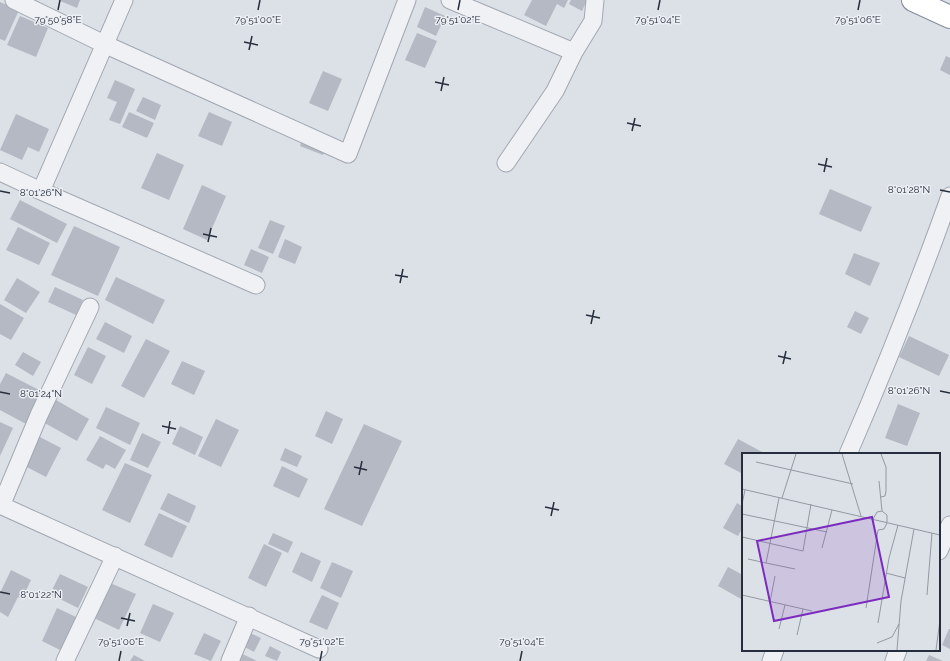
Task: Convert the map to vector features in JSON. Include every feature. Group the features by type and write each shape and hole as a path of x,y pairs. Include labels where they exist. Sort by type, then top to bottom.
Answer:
{"highway":[{"path":"914,0 950,17"}],"street":[{"path":"14,0 104,44 348,154 407,0"},
{"path":"41,191 124,0"},
{"path":"450,0 574,52"},
{"path":"506,163 555,91 574,52 593,21 595,0"},
{"path":"0,172 256,285"},
{"path":"848,453 908,307 950,196"},
{"path":"90,307 39,415 0,506 249,616 319,649"},
{"path":"940,550 950,525"},
{"path":"65,661 115,556"},
{"path":"230,661 249,616"},
{"path":"771,661 775,651"},
{"path":"894,661 898,651"}],"building":[{"path":"58,0 80,0 77,8"},
{"path":"532,0 568,0 564,8 557,4 546,26 524,15"},
{"path":"571,0 587,0 582,11 569,4"},
{"path":"0,2 19,10 5,41 0,39"},
{"path":"425,7 445,16 436,36 417,27"},
{"path":"20,16 48,28 36,57 7,45"},
{"path":"417,33 437,41 425,68 405,60"},
{"path":"946,56 950,58 950,75 940,70"},
{"path":"323,71 342,79 328,111 309,103"},
{"path":"115,80 135,89 120,124 109,120 117,102 107,98"},
{"path":"143,97 161,105 155,120 136,111"},
{"path":"129,112 154,123 147,138 122,127"},
{"path":"209,112 232,122 222,146 198,136"},
{"path":"16,114 49,129 39,152 28,147 22,160 0,150"},
{"path":"303,137 327,147 323,155 300,146"},
{"path":"157,153 184,165 169,200 141,188"},
{"path":"202,185 226,196 207,240 183,229"},
{"path":"830,189 872,207 861,232 819,214"},
{"path":"20,200 67,224 57,243 10,219"},
{"path":"270,220 285,226 273,254 258,248"},
{"path":"74,226 120,247 98,296 51,275"},
{"path":"18,227 50,243 39,265 6,250"},
{"path":"285,239 302,247 295,264 278,257"},
{"path":"251,249 269,257 262,273 244,265"},
{"path":"854,253 880,263 870,286 845,274"},
{"path":"116,277 165,300 153,324 105,300"},
{"path":"17,278 40,292 26,313 4,300"},
{"path":"55,287 83,300 76,315 48,302"},
{"path":"0,304 24,318 11,340 0,334"},
{"path":"855,311 869,318 861,334 847,327"},
{"path":"105,322 132,336 124,353 96,339"},
{"path":"909,336 949,355 939,376 899,357"},
{"path":"146,339 170,351 144,398 121,386"},
{"path":"88,347 106,356 92,384 74,375"},
{"path":"23,352 41,362 33,376 15,365"},
{"path":"182,361 205,371 194,395 171,384"},
{"path":"6,373 43,392 26,424 0,410 0,384"},
{"path":"56,400 89,419 77,441 43,422"},
{"path":"898,404 920,413 907,446 885,438"},
{"path":"106,407 140,423 130,445 96,428"},
{"path":"326,411 343,419 332,444 315,436"},
{"path":"216,419 239,430 221,467 198,456"},
{"path":"0,422 13,428 0,456"},
{"path":"364,424 402,441 362,526 324,509"},
{"path":"180,426 203,437 195,455 172,444"},
{"path":"142,433 161,442 148,468 130,460"},
{"path":"36,435 61,448 46,477 21,464"},
{"path":"100,436 126,450 115,469 106,464 103,469 86,460"},
{"path":"738,439 764,453 742,453 742,473 724,464"},
{"path":"285,448 302,456 297,467 280,460"},
{"path":"125,463 152,475 130,523 102,510"},
{"path":"282,466 308,479 299,498 273,486"},
{"path":"168,493 196,506 189,523 160,509"},
{"path":"737,503 742,506 742,529 738,536 723,528"},
{"path":"159,513 187,526 172,558 144,545"},
{"path":"273,533 293,542 288,553 268,544"},
{"path":"264,544 282,553 266,587 248,578"},
{"path":"301,552 321,561 312,582 292,572"},
{"path":"332,562 353,571 341,598 320,588"},
{"path":"728,567 742,574 742,599 718,586"},
{"path":"11,570 31,580 22,599 18,597 8,617 0,612 0,593"},
{"path":"60,574 88,587 78,608 50,594"},
{"path":"110,583 136,594 119,630 94,618"},
{"path":"322,595 339,603 327,630 309,622"},
{"path":"153,604 174,613 160,642 140,633"},
{"path":"57,608 78,618 62,651 42,641"},
{"path":"950,629 950,649 942,645"},
{"path":"248,632 261,638 254,652 241,645"},
{"path":"204,633 221,641 211,661 194,654"},
{"path":"270,646 281,652 277,661 265,656"},
{"path":"238,652 257,661 234,661"},
{"path":"134,655 145,661 130,661"},
{"path":"929,655 943,661 926,661"}]}
